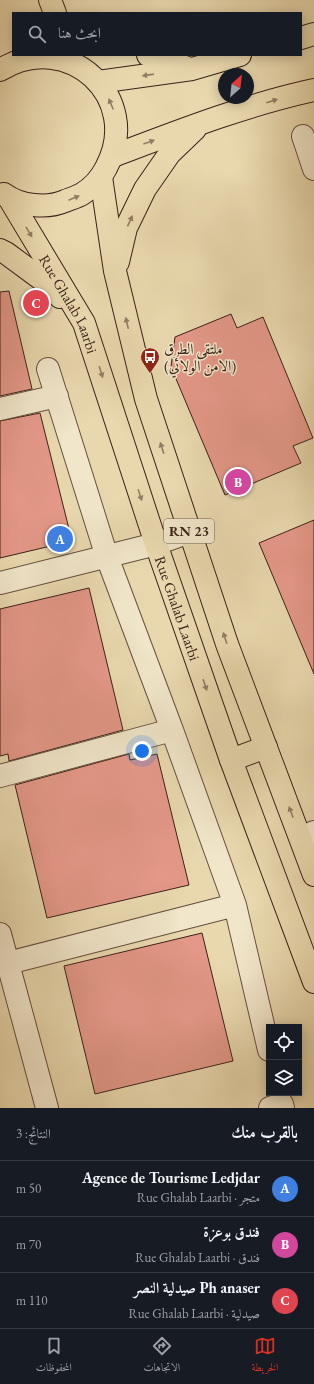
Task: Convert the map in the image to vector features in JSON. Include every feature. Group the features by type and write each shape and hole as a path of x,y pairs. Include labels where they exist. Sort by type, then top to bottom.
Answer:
{"main road":[{"path":"302,38 314,34"},
{"path":"151,56 192,69"},
{"path":"98,82 192,69 237,56"},
{"path":"0,70 12,63 32,57 72,59 98,82 112,104 117,130 113,156 101,178 82,194 59,204 34,205 5,195"},
{"path":"113,156 202,122 291,95 314,90"},
{"path":"115,271 126,228 145,189 170,153 202,122"},
{"name":"RN 23","path":"101,178 115,271 146,398 227,644 266,748 307,835 314,875"},
{"name":"Rue Ghalab Laarbi","path":"5,195 84,323 156,544 231,760 314,982"},
{"path":"0,250 48,284 84,323"},
{"path":"231,760 266,748"}],"street":[{"path":"303,136 314,169"},
{"path":"48,369 107,557 172,730 235,905 266,1037"},
{"path":"0,409 57,396"},
{"path":"0,584 156,544 190,532"},
{"path":"0,776 172,730"},
{"path":"4,964 235,905"},
{"path":"0,934 4,964 47,1108"}],"building":[{"path":"9,291 32,389 0,396 0,292"},
{"path":"231,314 237,328 263,317 313,438 293,446 301,463 225,495 171,367 175,337"},
{"path":"40,413 72,541 0,558 0,421"},
{"path":"314,520 314,674 259,543"},
{"path":"89,588 123,730 9,761 8,754 0,756 0,609"},
{"path":"129,754 130,760 157,754 189,885 47,918 15,785"},
{"path":"202,933 233,1061 95,1094 64,966"}],"place":[{"name":"Ph anaser صيدلية النصر","path":"36,303"},
{"name":"ملتقى الطرق (الامن الولائي)","path":"150,374"},
{"name":"فندق بوعزة","path":"238,482"},
{"name":"Agence de Tourisme Ledjdar","path":"60,539"}]}
